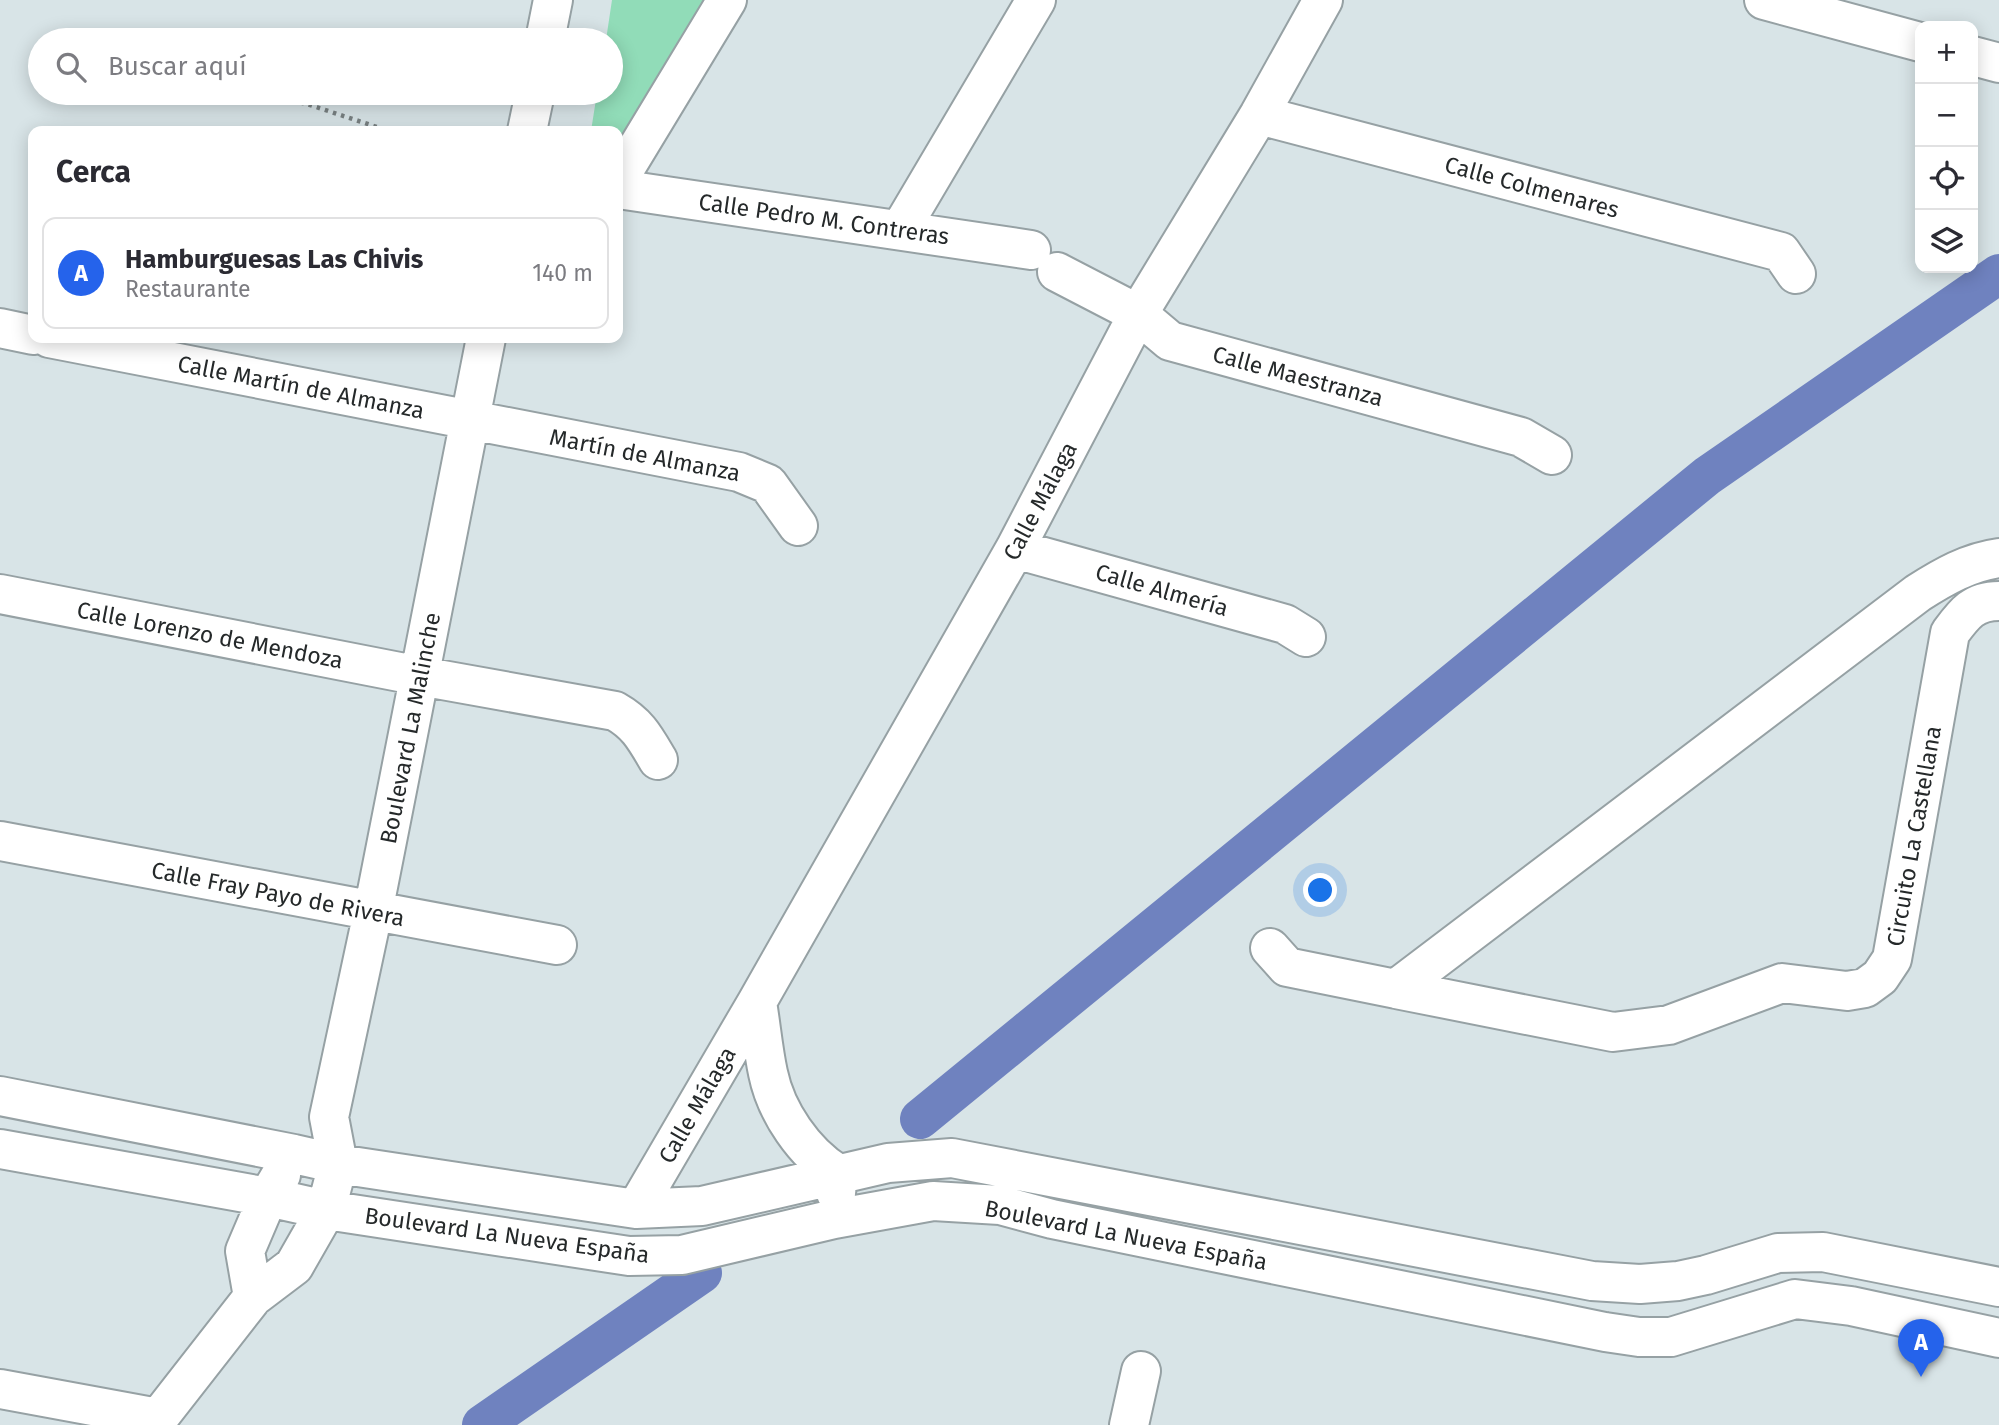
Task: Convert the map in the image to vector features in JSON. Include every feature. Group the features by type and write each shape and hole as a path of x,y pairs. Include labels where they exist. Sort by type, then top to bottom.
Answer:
{"street":[{"path":"547,28 553,0"},
{"path":"623,172 727,0"},
{"path":"900,230 1036,0"},
{"name":"Calle Málaga","path":"636,1209 1015,550 1138,314 1259,115 1323,0"},
{"path":"1764,0 1915,41"},
{"path":"1978,57 1999,63"},
{"path":"528,126 532,105"},
{"name":"Calle Colmenares","path":"1259,115 1781,252 1796,274"},
{"name":"Calle Pedro M. Contreras","path":"623,190 900,230 1044,261"},
{"name":"Calle Maestranza","path":"1044,261 1138,314 1170,341 1521,437 1552,455"},
{"path":"0,328 28,334"},
{"name":"Calle Martín de Almanza","path":"75,343 470,421"},
{"name":"Boulevard La Malinche","path":"338,1164 329,1117 373,912 485,343"},
{"name":"Martín de Almanza","path":"470,421 740,472 768,484 798,526"},
{"name":"Calle Almería","path":"1015,550 1284,625 1306,637"},
{"path":"1396,989 1828,660 1949,573 1987,559 1999,558"},
{"path":"1949,573 1984,605"},
{"name":"Calle Lorenzo de Mendoza","path":"0,594 615,711 636,726 658,760"},
{"name":"Circuito La Castellana","path":"1270,948 1287,967 1613,1032 1669,1025 1782,983 1847,991 1865,988 1880,977 1892,959 1950,633 1984,605"},
{"name":"Calle Fray Payo de Rivera","path":"0,841 557,945"},
{"name":"Calle Málaga","path":"757,1002 768,1075 782,1112 803,1143 823,1164 838,1174"},
{"name":"Boulevard La Nueva España","path":"0,1096 338,1164 636,1209 702,1206 888,1163 952,1158 1592,1280 1640,1284 1678,1280 1706,1275 1778,1253 1823,1252 1999,1287"},
{"path":"253,1297 245,1251 268,1197 294,1154 329,1117"},
{"name":"Boulevard La Nueva España","path":"0,1149 268,1197 326,1210 629,1256 682,1255 834,1219 933,1201 1000,1206 1079,1225 1639,1338 1671,1337 1796,1299 1851,1306 1999,1338"},
{"path":"0,1389 156,1422 253,1297 294,1266 326,1210 338,1164"},
{"path":"834,1219 838,1174"},
{"path":"1129,1425 1141,1371"}],"path":[{"path":"310,105 374,126"}],"green space":[{"path":"612,0 707,0 623,143 623,126 592,126 595,105 623,105 623,28 608,28"}],"waterway":[{"path":"920,1119 1707,476 1999,274"},
{"path":"482,1425 702,1273"}],"place":[{"name":"Hamburguesas Las Chivis","path":"1921,1377"}]}
